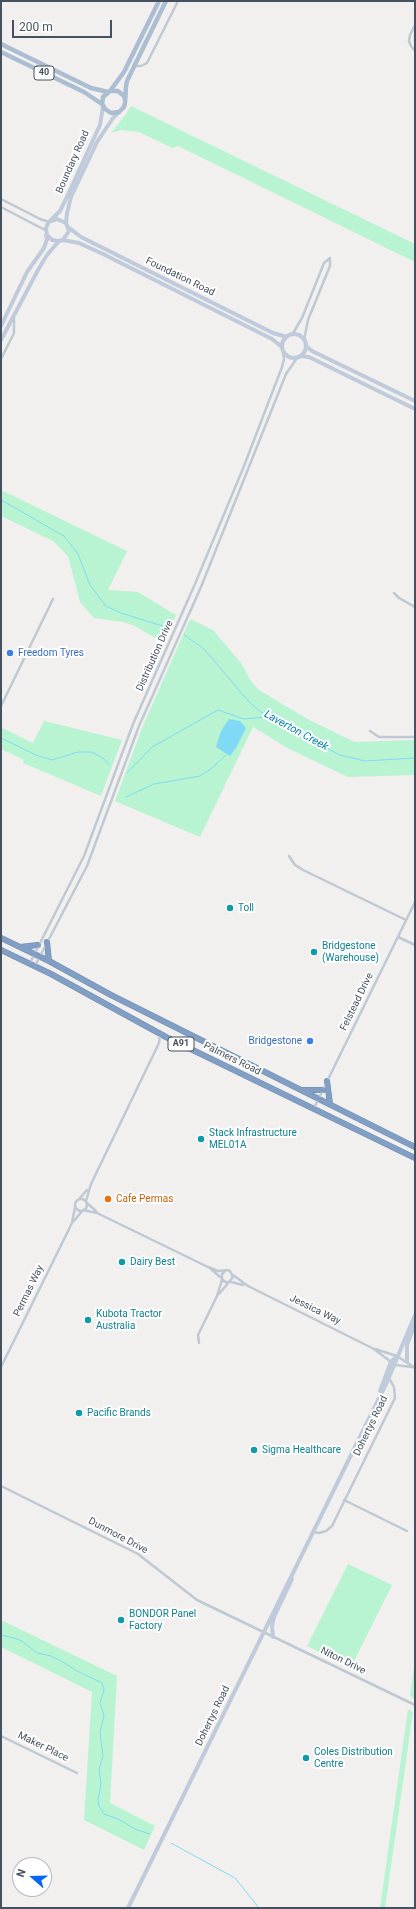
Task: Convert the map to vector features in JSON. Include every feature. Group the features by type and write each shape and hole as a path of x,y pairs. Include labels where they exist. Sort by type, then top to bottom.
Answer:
{"highway":[{"name":"Palmers Road","path":"1,938 40,956 111,995 415,1147"},
{"path":"47,942 49,961"},
{"path":"20,947 38,945"},
{"name":"Palmers Road","path":"1,950 32,965 160,1034 415,1158"},
{"path":"327,1081 330,1104"},
{"path":"300,1090 323,1090"}],"main road":[{"path":"102,105 103,97 124,72 159,1"},
{"path":"119,112 124,107 127,81 166,1"},
{"name":"40","path":"1,44 91,88 121,92 125,99"},
{"name":"40","path":"1,52 84,92 102,105 108,112 119,112"},
{"name":"Boundary Road","path":"50,221 60,211 100,125 102,105"},
{"name":"Boundary Road","path":"67,225 68,207 84,170 106,128 119,112"},
{"path":"1,326 28,272 46,244 46,231 50,221 61,219 67,225 68,234 47,255 13,315 1,340"},
{"name":"Foundation Road","path":"67,225 74,233 105,249 273,333 289,336"},
{"path":"46,231 49,238 61,241"},
{"name":"Foundation Road","path":"61,241 79,243 103,254 272,339 283,349"},
{"path":"103,254 105,249"},
{"path":"415,401 312,351 306,346 304,340 298,335 289,336 282,343 283,349 289,357 309,357 415,409"},
{"path":"299,357 306,346"},
{"path":"361,383 364,377"},
{"path":"405,404 408,398"},
{"name":"Dohertys Road","path":"377,1401 415,1316"},
{"path":"407,1362 407,1345 415,1324"},
{"name":"Dohertys Road","path":"409,1332 415,1324"},
{"name":"Dohertys Road","path":"128,1908 389,1378 393,1363"},
{"path":"273,1636 272,1626 274,1617 291,1583 294,1571"}],"street":[{"path":"134,66 142,66 147,64 178,1"},
{"path":"415,25 409,41 415,51"},
{"path":"409,41 415,41 415,35"},
{"path":"1,199 40,219 50,221"},
{"path":"1,207 46,231"},
{"path":"289,336 302,318 324,263 330,258 330,266 308,320 304,340"},
{"path":"1,360 15,328 13,315"},
{"name":"Distribution Drive","path":"32,965 34,954 38,945 77,870 129,734 187,604 244,466 282,367 284,359 283,349"},
{"name":"Distribution Drive","path":"32,965 40,956 76,889 148,704 193,605 250,468 286,374 299,357"},
{"path":"244,466 250,468"},
{"path":"202,568 207,571"},
{"path":"394,593 399,598 415,607"},
{"path":"1,706 53,600"},
{"path":"187,604 193,605"},
{"path":"143,702 148,704"},
{"path":"370,731 379,736 386,737 415,737"},
{"path":"129,734 135,736"},
{"path":"103,802 110,804"},
{"path":"289,856 295,864 303,870 406,920"},
{"path":"77,870 83,873"},
{"path":"70,886 76,889"},
{"path":"63,897 70,900"},
{"name":"Felstead Drive","path":"313,1109 415,902"},
{"path":"398,937 415,945"},
{"path":"83,1211 86,1208 86,1202 91,1184 159,1043 160,1034"},
{"path":"159,1043 166,1037"},
{"path":"91,1184 75,1202 75,1206 78,1210 98,1213"},
{"path":"78,1199 82,1199 98,1213 208,1267 222,1279 230,1282"},
{"name":"Permas Way","path":"1,1367 72,1223 75,1206"},
{"name":"Permas Way","path":"72,1223 83,1211"},
{"path":"208,1267 230,1271 233,1275 230,1282 217,1296"},
{"path":"199,1343 198,1335 217,1296 222,1274 225,1270"},
{"name":"Jessica Way","path":"233,1275 248,1286 374,1349 397,1356 414,1367"},
{"name":"Jessica Way","path":"230,1282 248,1286"},
{"name":"Jessica Way","path":"374,1349 393,1363"},
{"path":"393,1363 414,1367"},
{"name":"Dohertys Road","path":"313,1532 319,1533 330,1529 395,1398 394,1387 389,1378"},
{"name":"Dunmore Drive","path":"1,1486 138,1554 197,1600 263,1632"},
{"path":"344,1500 407,1531"},
{"name":"Niton Drive","path":"263,1632 415,1706"},
{"name":"Maker Place","path":"1,1736 77,1773"}],"green space":[{"path":"131,106 415,244 415,262 178,146 172,148 139,132 121,130 111,133"},
{"path":"1,490 127,551 108,590 138,592 176,615 164,643 133,625 94,618 80,602 68,556 53,541 1,516"},
{"path":"190,619 213,630 241,663 251,681 259,690 309,720 355,742 415,740 415,775 348,777 289,749 253,727 200,837 115,801 142,728"},
{"path":"44,721 122,740 101,796 23,763 24,760 1,749 1,727 33,743"},
{"path":"348,1564 392,1585 351,1667 307,1646"},
{"path":"1,1620 117,1676 110,1803 155,1826 144,1850 84,1820 92,1692 1,1647"},
{"path":"415,1659 415,1695 414,1699 410,1696"},
{"path":"408,1709 413,1712 385,1908 380,1908"}],"water":[{"path":"229,719 240,721 246,728 236,748 230,756 216,747 221,731"}],"waterway":[{"name":"Laverton Creek","path":"1,500 64,536 78,554 90,585 106,606 121,613 169,628"},
{"name":"Laverton Creek","path":"184,635 204,649 250,703 267,717 340,755 365,761 415,758"},
{"path":"127,773 152,747 218,710 244,719 266,717"},
{"path":"1,738 36,755 52,760 78,752 92,752 104,759 109,765"},
{"path":"126,797 154,784 200,776 211,769 226,755"},
{"path":"1,1635 22,1641 37,1653 51,1656 102,1683 104,1690 100,1703 104,1715 100,1733 103,1756 99,1769 101,1784 98,1800 99,1806 104,1814 118,1819 135,1829 150,1834"},
{"path":"171,1843 235,1878 259,1908"}],"place":[{"name":"Freedom Tyres","path":"10,653"},
{"name":"Toll","path":"230,908"},
{"name":"Bridgestone (Warehouse)","path":"314,952"},
{"name":"Bridgestone","path":"310,1041"},
{"name":"Stack Infrastructure MEL01A","path":"201,1139"},
{"name":"Cafe Permas","path":"108,1199"},
{"name":"Dairy Best","path":"122,1262"},
{"name":"Kubota Tractor Australia","path":"88,1320"},
{"name":"Pacific Brands","path":"79,1413"},
{"name":"Sigma Healthcare","path":"254,1450"},
{"name":"BONDOR Panel Factory","path":"121,1620"},
{"name":"Coles Distribution Centre","path":"306,1758"}]}
